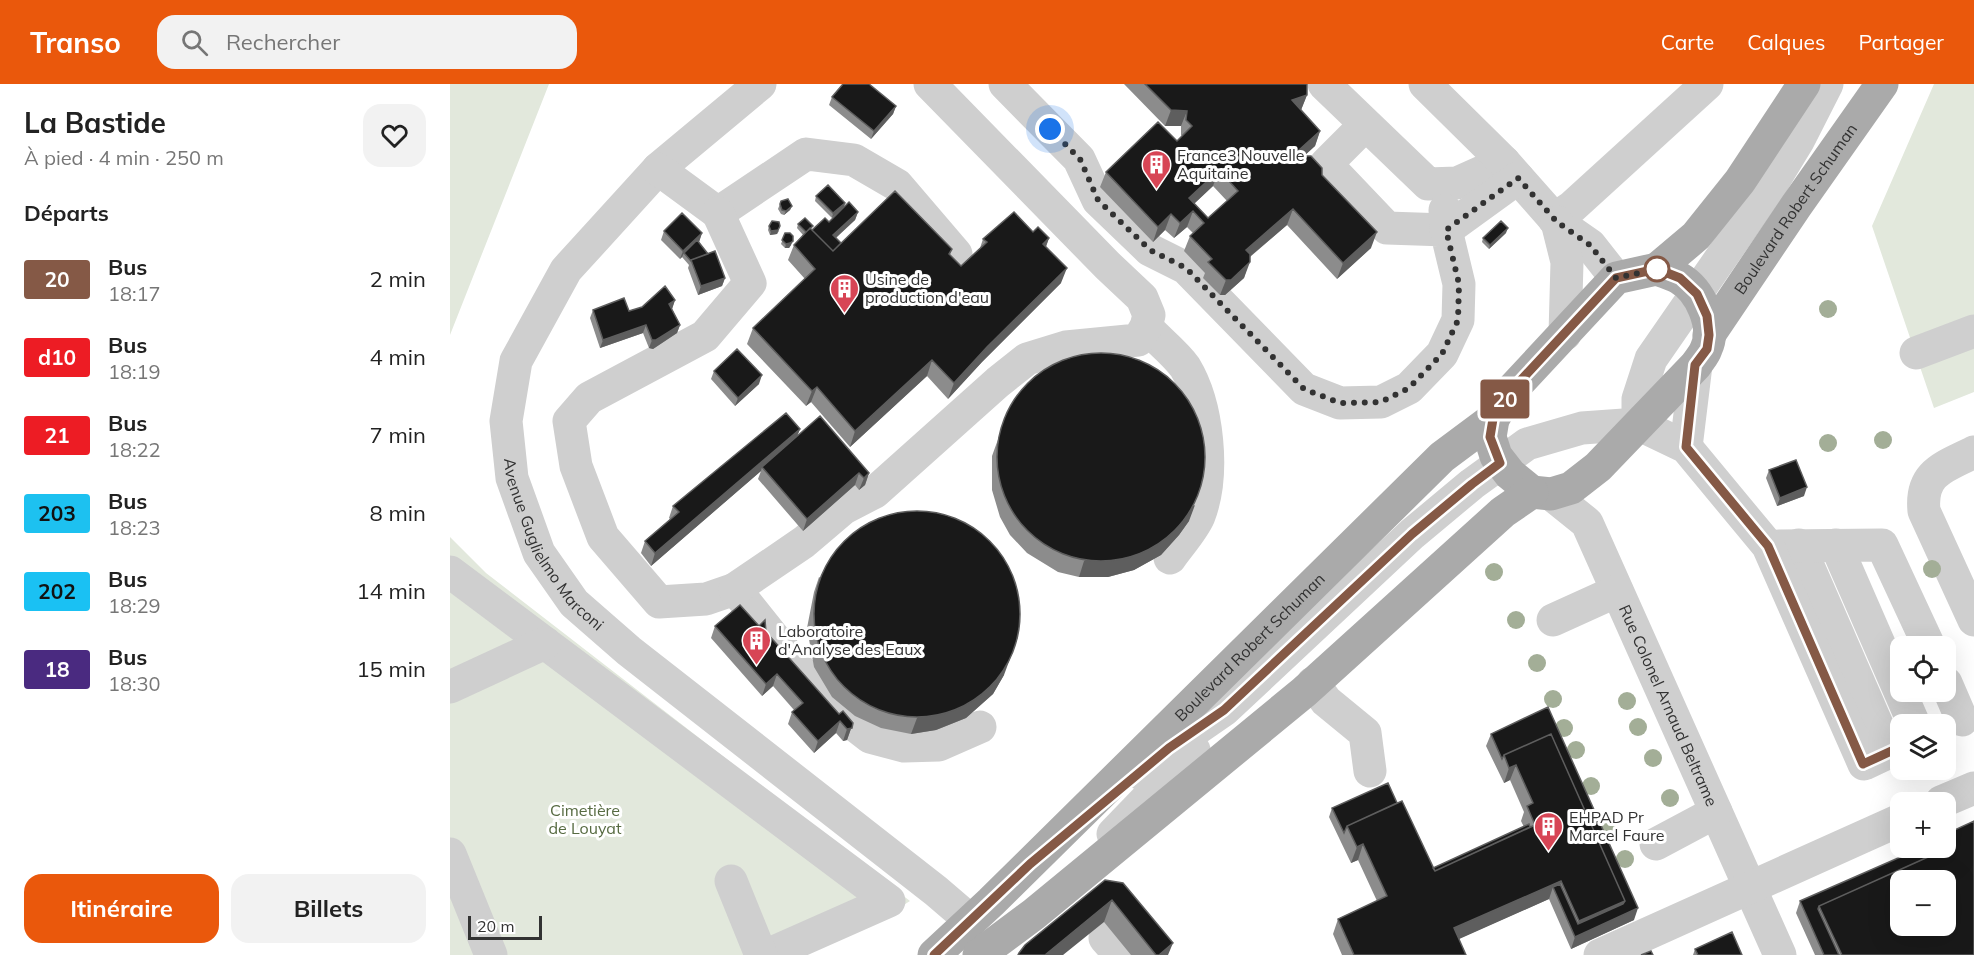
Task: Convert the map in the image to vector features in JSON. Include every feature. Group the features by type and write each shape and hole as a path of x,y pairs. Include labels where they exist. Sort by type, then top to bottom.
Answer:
{"main road":[{"path":"980,954 1034,914 1313,683 1503,512 1541,493 1500,463 1490,437 1493,419 1508,394 1616,278 1657,269 1696,236 1740,181 1804,84"},
{"name":"Boulevard Robert Schuman","path":"1541,493 1571,488 1598,467 1695,365 1707,349 1709,335 1882,84"},
{"path":"1657,269 1680,278 1697,294 1707,316 1709,335"},
{"name":"Boulevard Robert Schuman","path":"934,955 1030,864 1442,457 1493,419"}],"street":[{"name":"Avenue Guglielmo Marconi","path":"760,84 658,169 566,270 516,361 506,421 512,478 539,553 574,603 629,651 917,876 971,921"},
{"path":"658,169 718,213 750,283 705,336 589,398 568,421 576,466 603,537 659,602 706,599 735,589 804,542 844,508 875,492 1027,359 1066,347 1137,340 1146,327 1149,315 1142,298 930,84"},
{"path":"1005,84 1080,159 1098,200 1150,250 1186,268 1304,389 1340,403 1381,402 1409,388 1442,354 1458,320 1459,308 1459,284 1446,230 1443,185"},
{"path":"1324,84 1365,126 1428,184 1458,183 1511,170"},
{"path":"1425,84 1511,170 1556,220 1590,245 1616,278"},
{"path":"1556,220 1707,84"},
{"path":"1638,424 1638,399 1651,359 1770,187 1798,141 1827,84"},
{"path":"1365,126 1326,164 1387,228 1446,230 1511,170"},
{"path":"718,213 807,154 854,160 897,185 956,254"},
{"path":"1556,220 1567,262 1565,334"},
{"path":"1146,327 1184,366 1199,398 1208,443 1206,484 1198,516 1170,558"},
{"path":"1916,353 1974,330"},
{"path":"1686,447 1695,365"},
{"path":"1030,864 1169,748 1224,710 1412,534 1472,484 1527,444 1582,428 1638,424 1686,447 1784,546 1863,764 1890,752"},
{"path":"1974,452 1939,470 1927,482 1923,496 1924,511 1974,620"},
{"path":"1587,523 1598,467"},
{"name":"Rue Colonel Arnaud Beltrame","path":"1541,493 1587,523 1780,955"},
{"path":"1848,545 1899,636"},
{"path":"1848,545 1910,714"},
{"path":"1784,546 1882,545 1924,636"},
{"path":"450,572 889,900 767,955"},
{"path":"735,589 826,703 870,737 904,746 939,745 980,727"},
{"path":"1553,620 1617,591"},
{"path":"450,687 545,643"},
{"path":"1313,683 1326,701 1365,733 1370,771"},
{"path":"1934,702 1946,714"},
{"path":"1034,914 1186,760 1224,710"},
{"path":"1956,796 1974,788"},
{"path":"1656,844 1716,812"},
{"path":"1600,955 1890,824"},
{"path":"450,854 491,955"},
{"path":"731,881 761,955"}],"green space":[{"path":"450,84 549,84 450,335"},
{"path":"1934,84 1974,84 1974,392 1934,408 1872,226"},
{"name":"Cimetière de Louyat","path":"450,537 486,573 910,901 883,918 789,955 450,955"}],"building":[{"path":"843,84 869,84 896,106 874,131 832,97"},
{"name":"France3 Nouvelle Aquitaine","path":"1145,84 1307,84 1307,95 1292,100 1320,131 1299,150 1304,156 1311,156 1322,168 1322,175 1377,232 1343,263 1293,209 1246,250 1250,254 1250,262 1231,280 1226,280 1208,262 1212,259 1190,236 1204,223 1193,211 1180,223 1171,214 1158,227 1106,172 1158,122 1177,141 1192,126 1186,120 1187,111 1171,110","holes":["1219,170 1238,191 1208,218 1189,198"]},
{"path":"828,185 845,203 833,213 816,196"},
{"path":"895,191 952,249 949,254 961,266 987,242 983,239 1014,212 1033,232 1038,227 1049,238 1043,244 1067,268 954,383 932,360 855,431 817,387 812,391 753,328 815,269 794,245 810,228 833,251"},
{"path":"788,199 792,206 786,211 782,210 781,201"},
{"path":"849,202 858,212 833,235 841,243 833,251 812,230 825,218 829,222"},
{"path":"682,213 702,233 683,251 664,231"},
{"path":"805,218 813,226 806,232 798,224"},
{"path":"772,221 779,222 778,230 771,231 769,226"},
{"path":"1501,221 1508,228 1490,245 1483,238"},
{"path":"785,233 793,236 793,241 786,244 782,240"},
{"path":"697,240 708,254 691,261 684,253"},
{"path":"715,251 725,278 701,286 691,260"},
{"path":"665,286 675,300 669,304 680,325 656,340 652,340 646,325 603,340 593,310 624,298 629,311 642,307"},
{"path":"737,349 762,375 738,398 714,371"},
{"path":"1091,353 1111,353 1131,357 1150,365 1175,383 1188,399 1197,417 1205,447 1201,487 1197,497 1188,515 1175,531 1159,544 1131,557 1111,561 1091,561 1071,557 1052,549 1035,538 1020,523 1001,487 997,467 997,447 1001,427 1009,408 1020,391 1035,376 1071,357"},
{"path":"786,413 800,429 655,553 645,541 679,512 673,506"},
{"path":"820,416 869,473 864,478 859,473 807,519 762,467"},
{"path":"1796,460 1807,487 1780,498 1769,470"},
{"path":"907,511 927,511 947,515 966,523 983,534 997,548 1016,584 1020,614 1016,644 1008,663 997,680 983,694 947,713 927,717 907,717 887,713 868,705 851,694 837,680 818,644 814,624 814,604 818,584 826,565 837,548 851,534 887,515"},
{"path":"740,605 759,626 765,620 766,632 839,714 843,711 853,723 852,728 847,729 840,721 818,741 792,712 803,703 777,674 766,684 715,626"},
{"path":"1548,707 1638,908 1575,937 1553,887 1560,884 1578,924 1623,904 1625,901 1551,734 1504,755 1502,759 1491,734"},
{"name":"EHPAD Pr Marcel Faure","path":"1551,734 1625,901 1579,921 1561,881 1454,928 1466,955 1354,955 1338,919 1387,896 1363,844 1357,847 1347,826 1402,801 1435,871 1535,825 1527,806 1533,803 1516,765 1509,768 1504,755"},
{"path":"1388,783 1397,803 1347,826 1344,833 1332,808"},
{"path":"1974,821 1974,955 1842,955 1819,906 1890,874 1890,936 1956,936 1956,870 1899,870 1926,858 1956,858 1956,829"},
{"path":"1529,824 1530,827 1435,871 1433,868"},
{"path":"1898,858 1926,858 1899,870 1890,870 1890,874 1819,906 1818,909 1839,955 1824,955 1800,901"},
{"path":"1105,880 1123,883 1173,943 1156,955 1112,900 1045,955 1018,955 1025,945"},
{"path":"1732,932 1742,955 1698,955 1695,949"},
{"path":"1651,951 1653,955 1641,955"}],"bus line":[{"name":"20","path":"934,955 1030,864 1169,748 1224,710 1412,534 1500,463 1490,437 1493,419 1508,394 1616,278 1657,269 1680,278 1697,294 1707,316 1709,335 1707,349 1695,365 1686,447 1768,546 1863,764 1890,752"}],"place":[{"name":"France3 Nouvelle Aquitaine","path":"1156,190"},
{"name":"Usine de production d'eau","path":"844,314"},
{"name":"Laboratoire d'Analyse des Eaux","path":"757,666"},
{"name":"EHPAD Pr Marcel Faure","path":"1548,852"}],"route":[{"path":"1050,129 1080,159 1098,200 1150,250 1186,268 1304,389 1340,403 1381,402 1409,388 1442,354 1458,320 1459,284 1446,230 1518,178 1557,222 1590,245 1616,278 1657,269"}]}
